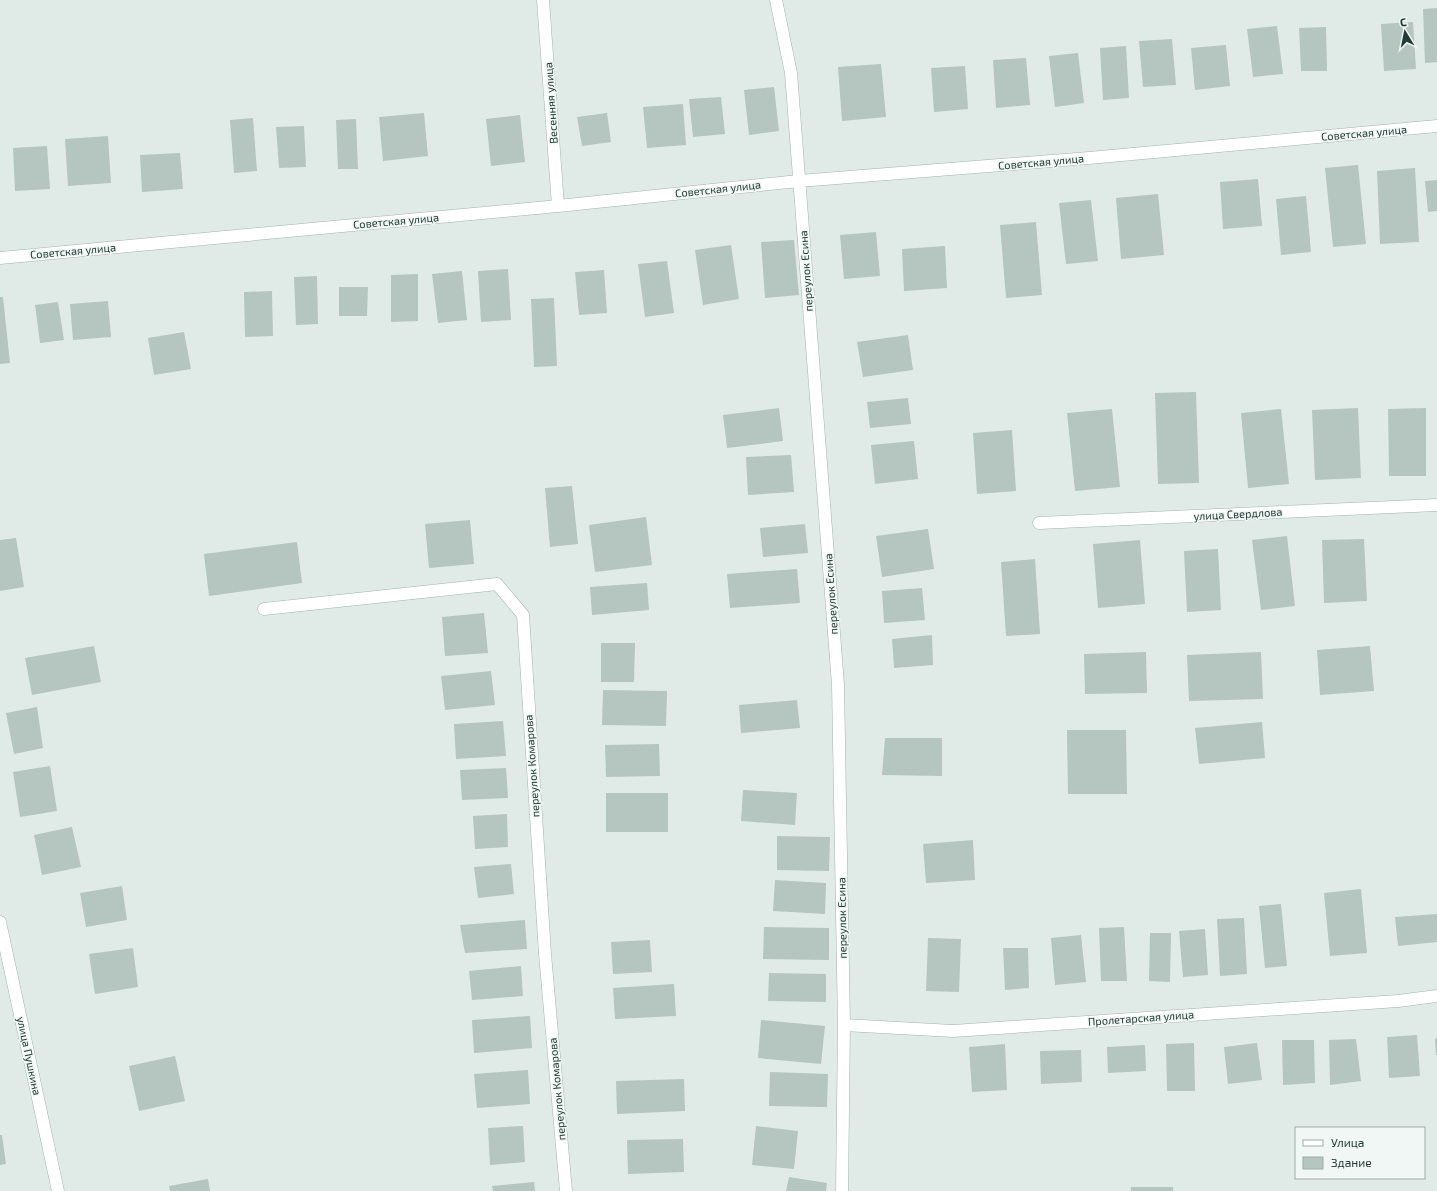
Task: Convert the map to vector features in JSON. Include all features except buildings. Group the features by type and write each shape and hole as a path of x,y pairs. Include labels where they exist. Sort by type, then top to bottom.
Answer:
{"street":[{"name":"Весенняя улица","path":"543,0 558,206"},
{"name":"переулок Есина","path":"776,0 791,73 838,685 844,1025 842,1191"},
{"name":"Советская улица","path":"0,258 558,206 799,181 1089,158 1437,126"},
{"name":"улица Свердлова","path":"1039,523 1437,505"},
{"name":"переулок Комарова","path":"264,608 496,584 523,616 545,954 566,1191"},
{"name":"улица Пушкина","path":"0,922 58,1191"},
{"name":"Пролетарская улица","path":"844,1025 953,1030 1398,1001 1437,996"}]}
